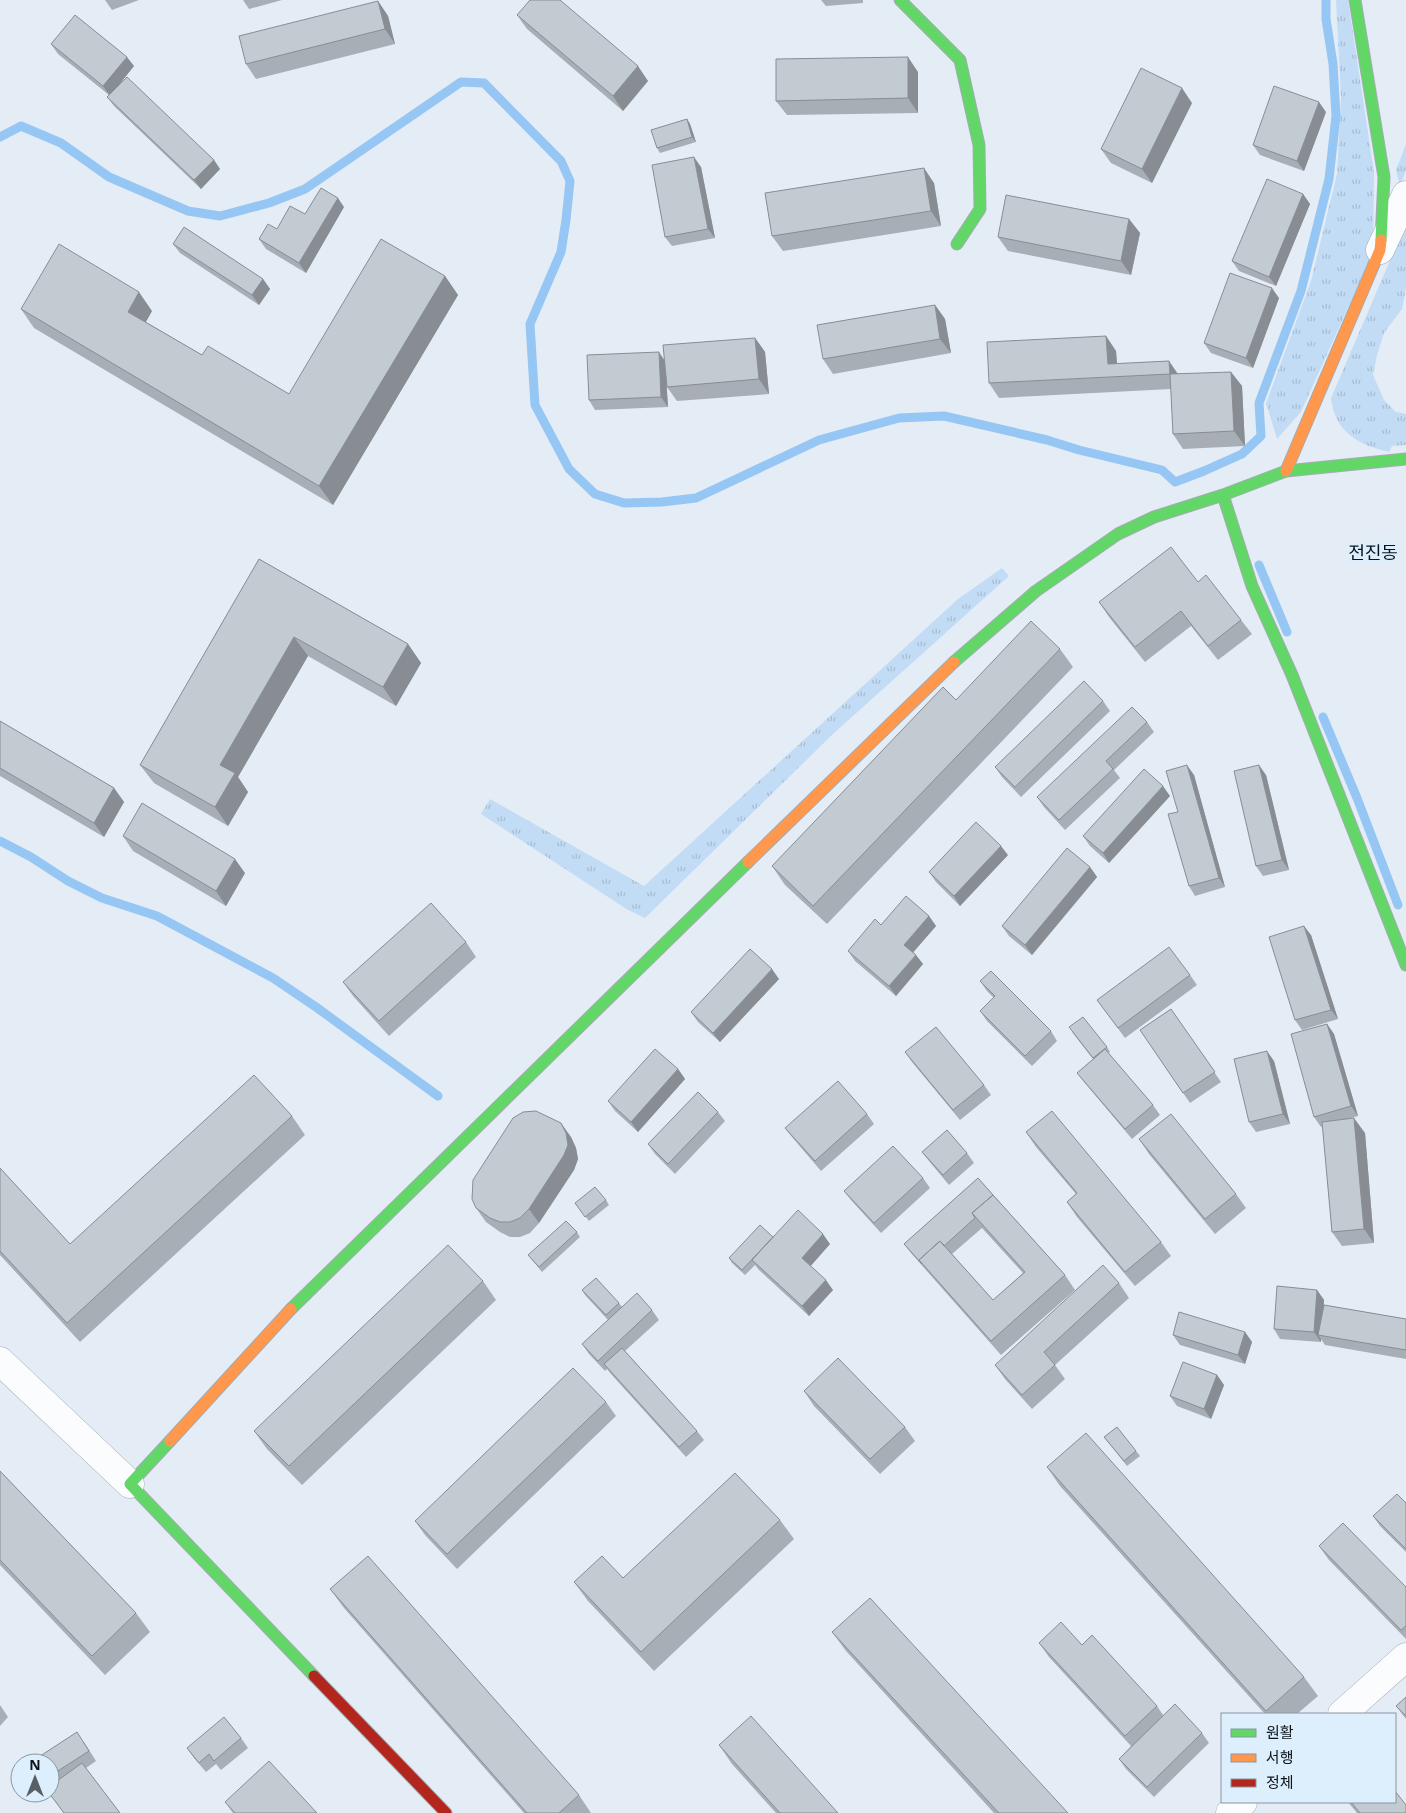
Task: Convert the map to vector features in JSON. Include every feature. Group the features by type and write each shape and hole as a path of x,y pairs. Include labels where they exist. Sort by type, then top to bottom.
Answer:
{"street":[{"path":"900,0 960,60 979,145 980,209 957,244"},
{"path":"1355,0 1384,177 1380,250"},
{"path":"1286,470 1380,250 1406,195"},
{"path":"130,1484 302,1297 957,659 1036,591 1118,534 1154,516 1223,495 1286,470 1406,459"},
{"path":"1223,495 1252,586 1292,675 1399,943 1406,965"},
{"path":"0,1361 130,1484 446,1813"},
{"path":"1343,1713 1406,1657"},
{"path":"1230,1813 1242,1803"}],"green space":[{"path":"1336,0 1348,0 1374,172 1373,252 1301,412 1277,439 1266,403 1311,281 1337,174 1341,97"},
{"path":"1406,144 1406,170 1400,187 1396,170"},
{"path":"1406,223 1406,287 1402,309 1384,333 1373,375 1384,400 1396,412 1406,414 1406,445 1392,446 1389,452 1367,445 1350,435 1337,420 1331,398"},
{"path":"1002,568 1009,576 834,733 645,918 628,910 481,814 490,799 644,886 958,599"}],"building":[{"path":"530,0 560,0 638,66 613,96 517,15"},
{"path":"378,1 385,29 246,64 239,36"},
{"path":"75,15 127,57 103,86 51,44"},
{"path":"908,57 908,98 776,101 776,59"},
{"path":"1141,68 1182,88 1142,169 1101,149"},
{"path":"127,77 214,160 194,180 107,97"},
{"path":"1274,86 1319,102 1297,161 1253,145"},
{"path":"687,119 692,137 657,148 651,130"},
{"path":"694,157 708,229 665,237 652,165"},
{"path":"924,168 931,211 772,236 765,193"},
{"path":"1267,179 1303,194 1269,277 1232,261"},
{"path":"321,188 338,198 299,263 259,239 268,224 277,229 290,206 305,214"},
{"path":"1006,195 1129,219 1121,261 998,237"},
{"path":"184,227 263,279 252,295 173,244"},
{"path":"381,239 445,276 319,486 21,309 59,244 139,292 128,312 202,355 208,346 289,394"},
{"path":"1230,273 1272,288 1246,358 1204,343"},
{"path":"935,305 940,339 823,359 817,325"},
{"path":"1106,336 1108,364 1169,361 1170,374 989,383 987,342"},
{"path":"755,338 759,379 667,387 663,345"},
{"path":"659,352 661,397 589,400 587,355"},
{"path":"1231,372 1234,431 1173,434 1170,374"},
{"path":"1171,547 1198,582 1206,575 1241,620 1208,646 1181,611 1135,647 1099,602"},
{"path":"259,559 408,644 383,687 294,637 220,765 235,773 215,807 140,765"},
{"path":"1031,621 1060,649 813,906 772,866 943,687 956,700"},
{"path":"1084,681 1103,701 1015,787 995,767"},
{"path":"1132,707 1147,722 1106,761 1113,769 1059,820 1037,797"},
{"path":"0,721 114,788 94,823 0,768"},
{"path":"1187,765 1219,878 1189,886 1168,814 1178,812 1166,771"},
{"path":"1259,765 1282,860 1256,866 1234,771"},
{"path":"1144,769 1163,786 1103,853 1083,836"},
{"path":"142,803 235,859 216,891 123,836"},
{"path":"976,822 1001,846 954,896 929,872"},
{"path":"1067,848 1090,867 1025,945 1002,926"},
{"path":"906,896 929,916 904,945 916,955 889,986 848,951 875,919 881,925"},
{"path":"431,903 466,942 379,1021 343,982"},
{"path":"1304,926 1331,1010 1295,1020 1269,937"},
{"path":"1169,947 1190,975 1118,1028 1097,1000"},
{"path":"750,949 772,969 713,1033 691,1012"},
{"path":"991,971 1051,1031 1025,1056 980,1011 995,996 980,981"},
{"path":"1171,1009 1215,1072 1183,1093 1140,1030"},
{"path":"1083,1017 1107,1047 1093,1058 1069,1027"},
{"path":"1327,1024 1351,1106 1314,1117 1291,1034"},
{"path":"936,1027 984,1085 953,1110 905,1052"},
{"path":"655,1049 678,1069 631,1122 608,1101"},
{"path":"1105,1049 1153,1105 1125,1129 1077,1073"},
{"path":"1267,1051 1283,1114 1249,1122 1234,1059"},
{"path":"254,1075 292,1116 67,1323 0,1251 0,1168 70,1244"},
{"path":"838,1081 867,1114 815,1161 785,1128"},
{"path":"698,1092 718,1112 668,1164 648,1144"},
{"path":"536,1111 561,1123 566,1133 568,1145 564,1155 529,1209 520,1218 510,1222 500,1222 490,1218 476,1208 472,1199 473,1180 513,1118 523,1112"},
{"path":"1052,1111 1161,1242 1125,1272 1067,1202 1077,1193 1026,1132"},
{"path":"1171,1114 1236,1194 1205,1219 1139,1139"},
{"path":"1354,1118 1364,1229 1332,1232 1322,1122"},
{"path":"947,1130 967,1153 943,1175 922,1152"},
{"path":"893,1146 923,1178 874,1223 844,1191"},
{"path":"978,1178 993,1195 972,1213 975,1218 944,1246 940,1241 919,1260 922,1264 904,1244"},
{"path":"595,1187 606,1200 585,1217 575,1203"},
{"path":"993,1195 1065,1275 991,1341 919,1260 940,1241 993,1300 1025,1272 972,1213"},
{"path":"798,1210 823,1234 802,1258 826,1280 802,1306 752,1260"},
{"path":"566,1221 577,1232 539,1267 528,1255"},
{"path":"760,1225 773,1237 742,1270 729,1258"},
{"path":"448,1245 483,1281 289,1466 254,1431"},
{"path":"1103,1265 1119,1283 1044,1352 1055,1365 1022,1395 995,1365"},
{"path":"596,1278 619,1303 606,1315 582,1290"},
{"path":"1277,1286 1317,1290 1314,1332 1274,1329"},
{"path":"637,1293 652,1310 598,1361 582,1344"},
{"path":"1324,1305 1406,1319 1406,1350 1318,1335"},
{"path":"1179,1312 1245,1332 1238,1355 1173,1335"},
{"path":"622,1348 697,1431 679,1447 604,1364"},
{"path":"838,1358 905,1427 870,1459 804,1391"},
{"path":"1183,1362 1217,1375 1204,1409 1170,1396"},
{"path":"573,1368 606,1402 447,1554 415,1521"},
{"path":"1117,1427 1136,1451 1124,1461 1104,1437"},
{"path":"1086,1433 1304,1677 1266,1711 1047,1467"},
{"path":"0,1471 136,1613 92,1656 0,1560"},
{"path":"735,1473 780,1520 641,1652 574,1582 602,1556 623,1578"},
{"path":"1397,1494 1406,1503 1406,1549 1373,1516"},
{"path":"1343,1523 1406,1587 1406,1626 1401,1630 1319,1546"},
{"path":"368,1556 579,1795 559,1813 527,1813 330,1589"},
{"path":"870,1598 1068,1813 999,1813 832,1632"},
{"path":"1061,1622 1082,1645 1092,1635 1157,1706 1125,1736 1039,1643"},
{"path":"1406,1697 1406,1716 1396,1706"},
{"path":"1175,1704 1202,1733 1147,1787 1119,1759"},
{"path":"751,1716 838,1813 780,1813 719,1745"},
{"path":"224,1717 241,1738 214,1761 209,1754 199,1763 187,1748"},
{"path":"77,1732 89,1751 60,1770 60,1753 45,1753"},
{"path":"269,1761 317,1813 235,1813 225,1802"},
{"path":"82,1763 120,1813 64,1813 56,1803 60,1803 60,1779"},
{"path":"1396,1792 1406,1805 1406,1813 1360,1813 1352,1803 1396,1803"}],"waterway":[{"path":"0,137 21,126 61,143 109,177 188,211 220,216 269,203 305,189 461,82 484,83 561,161 570,181 561,252 530,324 535,405 569,469 595,494 624,503 662,502 696,498 819,440 899,418 944,416 1162,470 1175,482 1242,454 1261,436 1259,403 1301,291 1329,179 1336,116 1333,64 1326,19 1326,0"},
{"path":"1259,565 1287,632"},
{"path":"1323,717 1357,798 1398,905"},
{"path":"0,841 31,857 68,881 102,898 157,916 273,978 438,1096"}],"traffic: fast":[{"path":"900,0 960,60 979,145 980,209 957,244"},
{"path":"1355,0 1384,177 1381,240"},
{"path":"954,662 1036,591 1118,534 1154,517 1223,495 1286,471 1406,459"},
{"path":"1223,495 1252,586 1292,675 1406,965"},
{"path":"291,1309 748,862"},
{"path":"170,1441 130,1484 314,1676"}],"traffic: slow":[{"path":"1286,471 1380,250 1381,240"},
{"path":"748,862 954,662"},
{"path":"170,1441 291,1309"}],"traffic: jam":[{"path":"314,1676 446,1813"}],"district":[{"name":"전진동","path":"1373,552"}]}
